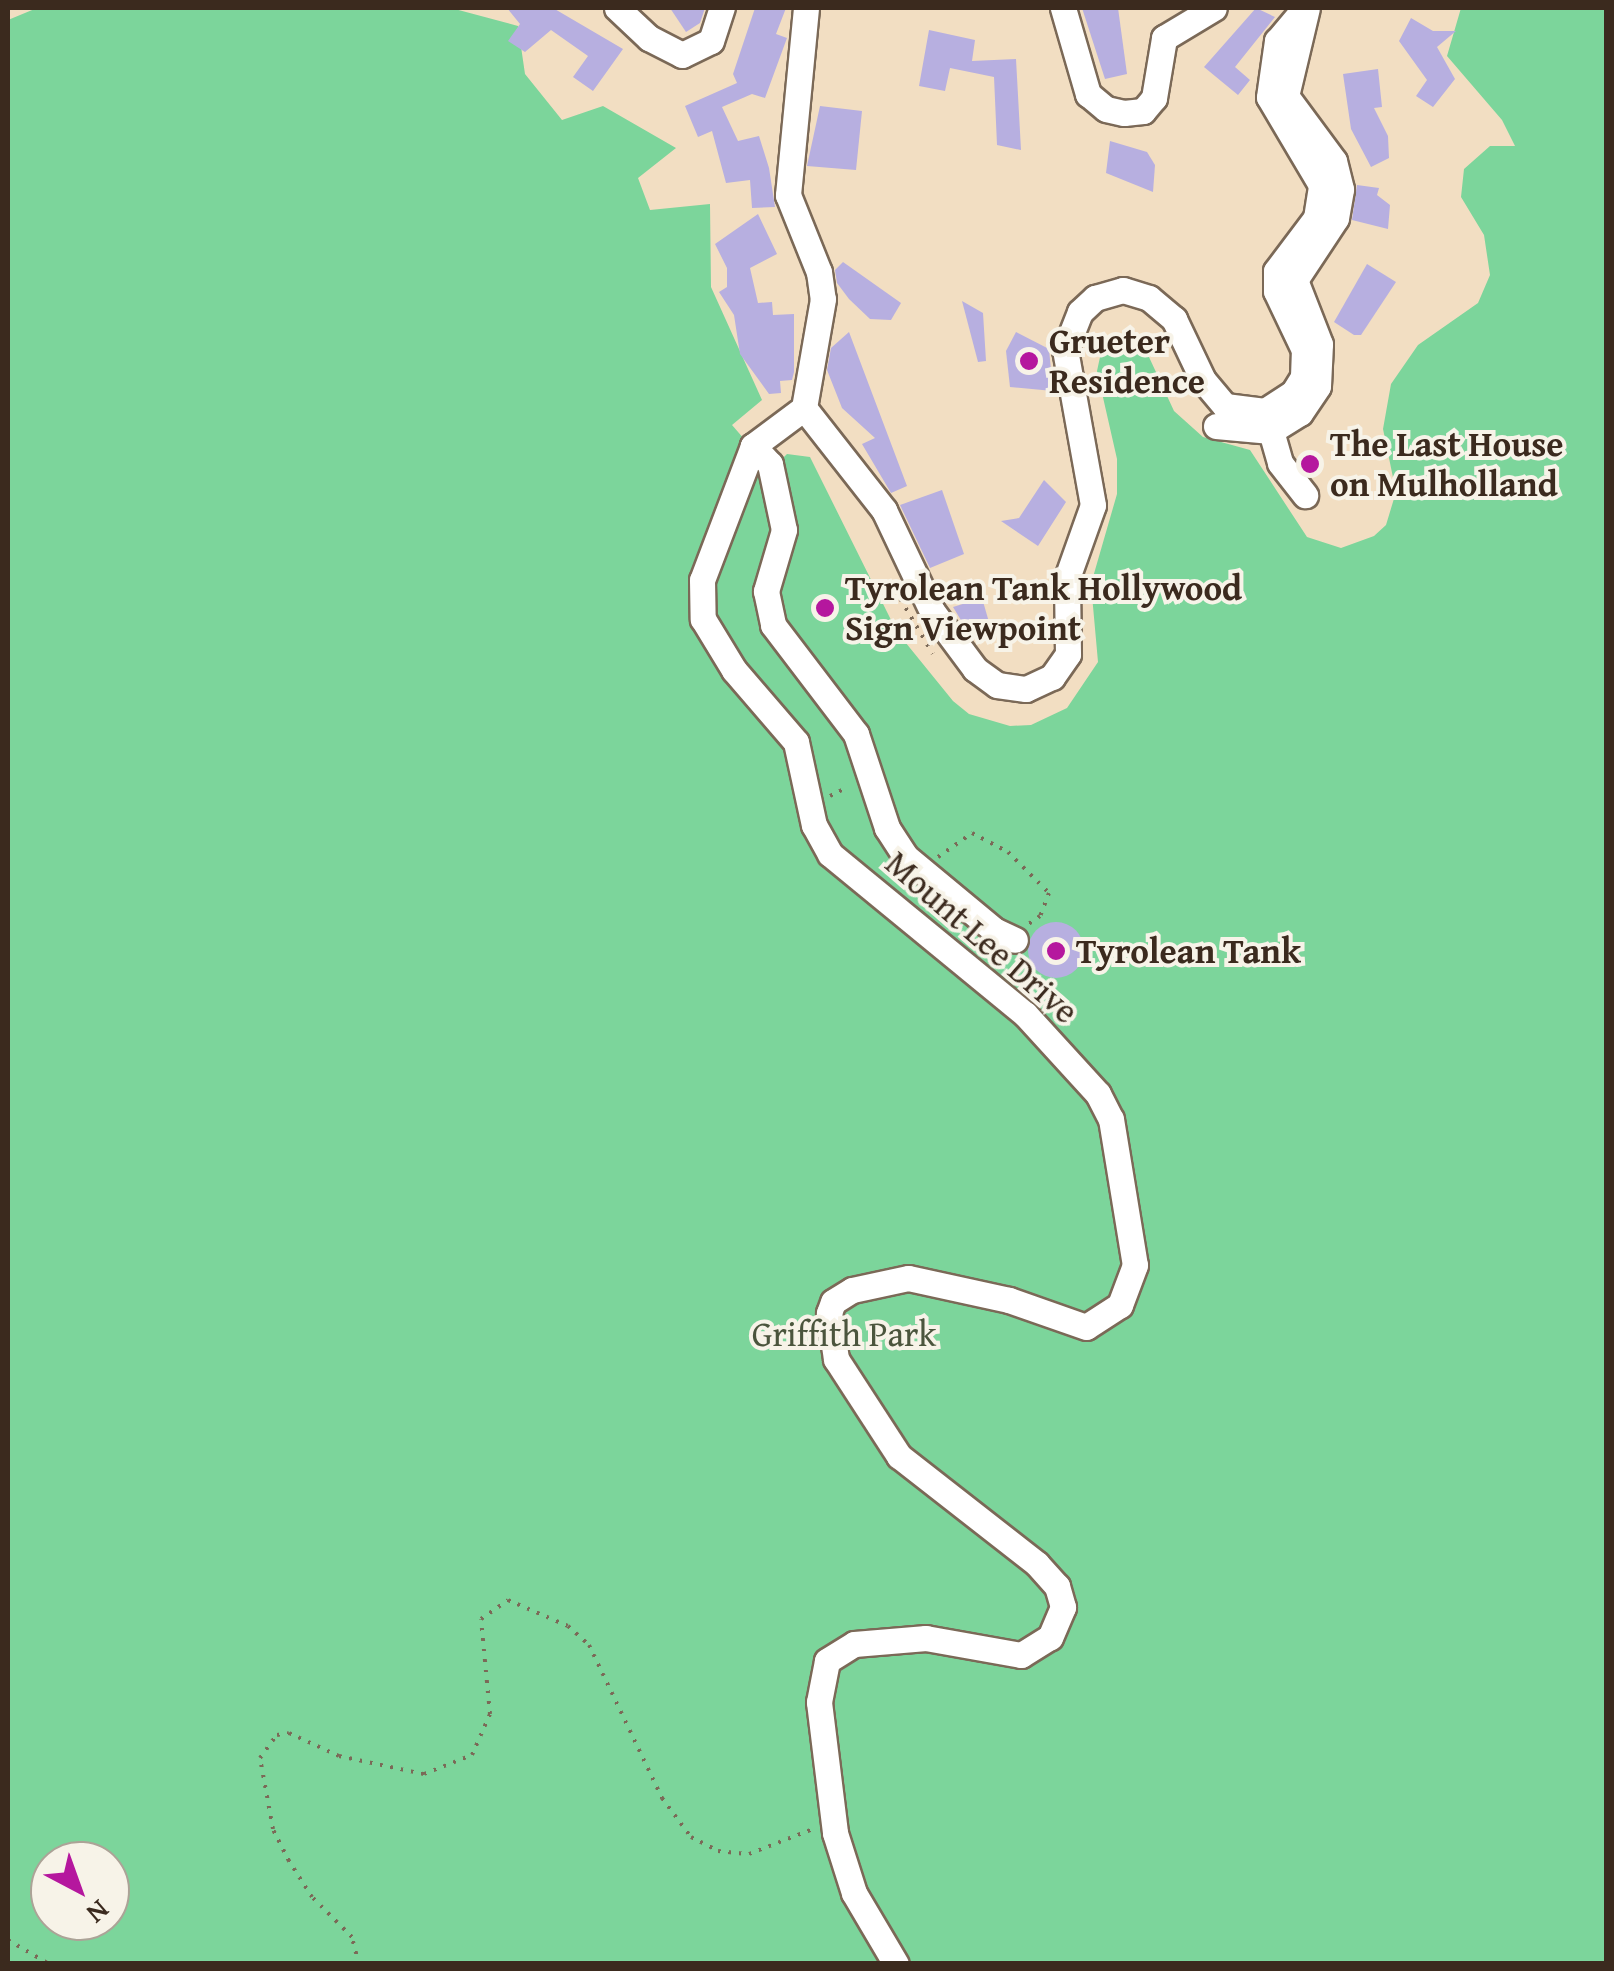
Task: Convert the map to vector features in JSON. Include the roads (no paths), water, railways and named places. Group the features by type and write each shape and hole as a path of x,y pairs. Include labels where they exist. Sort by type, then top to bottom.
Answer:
{"street":[{"path":"616,8 649,38 682,55 711,41 722,8"},
{"path":"806,8 788,195 819,272 822,299 804,408 753,446 770,464 782,515 782,544 766,591 773,625 856,734 880,812 905,856 994,930 1015,940"},
{"path":"1063,8 1088,94 1106,109 1124,113 1143,111 1154,98 1164,38 1214,8"},
{"path":"804,408 884,510 932,611 975,669 1011,689 1052,677 1068,654 1067,578 1092,504 1065,350 1080,312 1095,298 1123,290 1148,298 1174,319 1203,380 1226,406 1265,411 1293,394 1302,377 1304,350 1276,291 1276,272 1316,218 1322,185 1269,97 1277,41 1306,8"},
{"path":"1216,426 1271,431 1300,414 1318,386 1320,344 1296,280 1336,218 1341,188 1334,161 1286,96 1306,8"},
{"path":"1271,431 1280,463 1306,495"},
{"name":"Mount Lee Drive","path":"753,446 709,561 699,606 728,661 796,742 812,812 830,854 1025,1014 1098,1094 1111,1119 1134,1265 1120,1305 1086,1327 1009,1300 908,1278 852,1290 833,1302 831,1349 899,1456 1037,1564 1056,1586 1063,1607 1050,1636 1021,1654 926,1638 854,1644 834,1653 822,1670 819,1702 832,1819 854,1893 896,1964"}],"place":[{"name":"Grueter Residence","path":"1029,361"},
{"name":"The Last House on Mulholland","path":"1310,464"},
{"name":"Tyrolean Tank Hollywood Sign Viewpoint","path":"825,608"},
{"name":"Tyrolean Tank","path":"1056,951"}],"park label":[{"name":"Griffith Park","path":"844,1334"}]}
